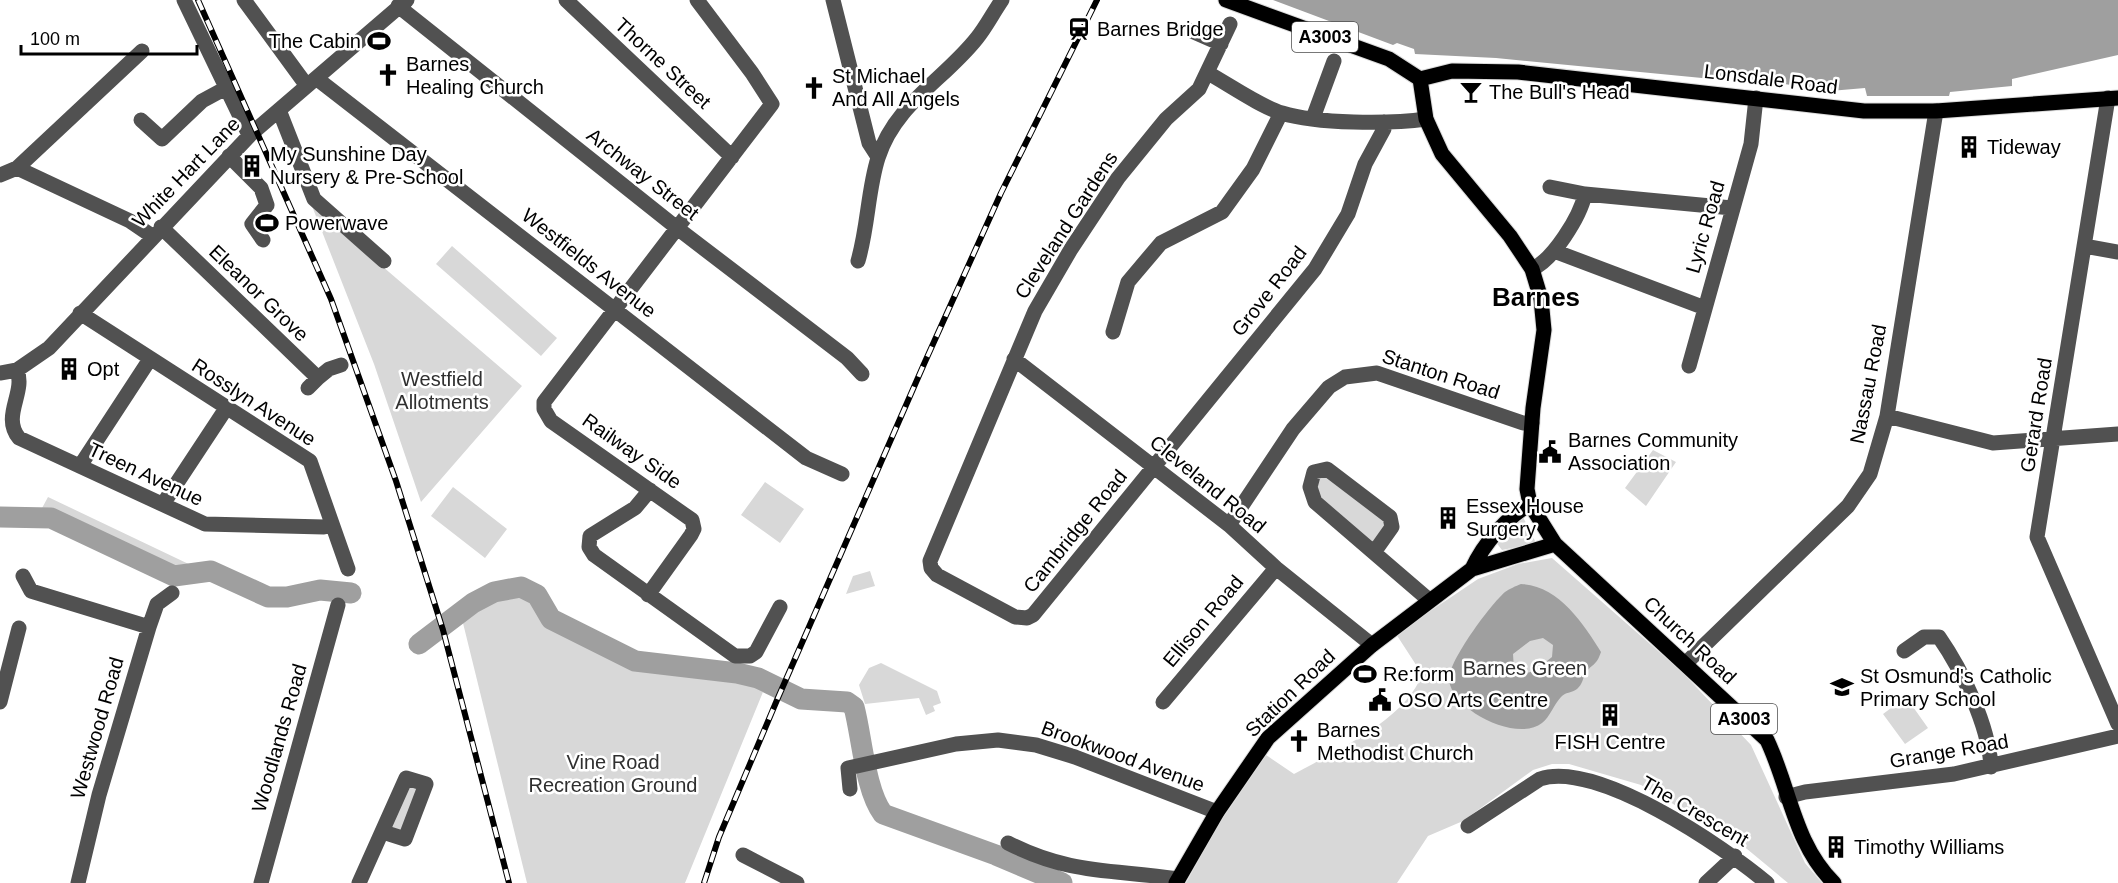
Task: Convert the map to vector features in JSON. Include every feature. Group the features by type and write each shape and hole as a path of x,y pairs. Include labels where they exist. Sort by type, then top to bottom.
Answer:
{"main road":[{"name":"A3003","path":"1226,0 1389,59 1420,79 1426,119 1442,154 1510,236 1532,269 1541,299 1544,330 1532,423 1527,489 1530,504"},
{"name":"Lonsdale Road","path":"1420,79 1452,71 1518,72 1864,111 1936,111 2113,98"},
{"name":"Church Road","path":"1530,504 1555,544 1767,740 1776,760 1786,797 1798,828 1816,860 1834,883"},
{"name":"Station Road","path":"1472,569 1487,544 1519,511 1530,504"},
{"path":"1487,544 1501,559"},
{"name":"Station Road","path":"1177,881 1217,812 1268,738 1372,645 1472,569 1555,544"}],"street":[{"path":"184,0 249,135"},
{"name":"Westfields Avenue","path":"244,0 311,82 615,309 806,458 842,474"},
{"name":"Thorne Street","path":"566,0 732,157"},
{"path":"615,309 772,104 697,0"},
{"path":"834,0 868,143 878,157"},
{"path":"858,261 866,234 878,157 907,106 976,39 1002,0"},
{"name":"White Hart Lane","path":"0,373 17,370 49,348 249,135 402,3"},
{"name":"Archway Street","path":"402,3 677,228 847,358 862,374"},
{"name":"Cleveland Gardens","path":"931,568 930,561 989,426 1035,311 1071,249 1118,178 1166,119 1199,89 1230,24"},
{"path":"1189,30 1221,44"},
{"path":"0,174 17,168 142,51"},
{"path":"1313,118 1334,61"},
{"path":"1208,73 1281,113 1313,118 1384,122 1426,119"},
{"path":"141,120 162,139 202,101 226,88"},
{"name":"Lyric Road","path":"1689,366 1751,144 1756,98"},
{"name":"Gerard Road","path":"2113,98 2084,246 2037,537 2118,724"},
{"path":"279,110 314,199 384,261"},
{"name":"Nassau Road","path":"1686,663 1848,506 1870,474 1887,416 1936,111"},
{"path":"1113,332 1128,282 1161,243 1222,212 1253,170 1281,113"},
{"name":"Grove Road","path":"1154,467 1315,269 1348,214 1365,164 1384,129 1384,122"},
{"path":"229,156 261,188 267,205 252,224 263,240"},
{"name":"Eleanor Grove","path":"17,168 156,232 313,383 329,369 341,365"},
{"path":"1550,187 1585,194 1732,208"},
{"path":"1532,269 1540,265 1554,251 1583,205 1585,194"},
{"path":"2084,246 2118,252"},
{"path":"1554,251 1705,308"},
{"name":"Railway Side","path":"615,309 544,402 544,409 551,421 689,516 693,524 691,535 648,595"},
{"name":"Rosslyn Avenue","path":"80,313 310,461 348,569"},
{"path":"80,466 150,359"},
{"name":"Cleveland Road","path":"1014,359 1229,525 1276,568 1372,645"},
{"name":"Treen Avenue","path":"17,370 20,381 11,421 19,438 193,520 218,526 324,527 332,524"},
{"name":"Stanton Road","path":"1229,525 1293,429 1329,387 1356,373 1377,373 1523,423 1532,423"},
{"path":"163,504 227,408"},
{"path":"1887,416 1993,442 2118,434"},
{"name":"Cambridge Road","path":"931,568 944,579 1015,617 1027,618 1033,615 1097,540 1154,467"},
{"path":"1375,551 1392,527 1390,517 1327,469 1314,472 1310,488 1316,502 1429,600"},
{"path":"650,490 635,508 590,536 589,541 594,555 735,656 742,657 756,652 780,607"},
{"name":"Ellison Road","path":"1163,702 1276,568"},
{"path":"23,576 31,591 148,627"},
{"name":"Westwood Road","path":"78,883 99,795 148,627 157,604 172,593"},
{"name":"Woodlands Road","path":"261,883 338,605"},
{"path":"0,702 19,628"},
{"path":"1904,651 1924,637 1931,635 1939,637 1955,664 1989,740 1991,766"},
{"name":"Grange Road","path":"1786,797 1805,792 1954,774 2118,736"},
{"name":"Brookwood Avenue","path":"850,789 856,762 956,744 998,740 1075,757 1217,812"},
{"name":"The Crescent","path":"1468,826 1540,779 1551,775 1562,776 1636,798 1735,856 1767,883"},
{"path":"359,883 362,872 383,832"},
{"path":"1008,843 1050,862 1090,871 1177,881"},
{"path":"743,855 797,883"},
{"path":"1706,883 1735,856"}],"green space":[{"name":"Westfield Allotments","path":"312,206 522,386 421,502 374,364"},
{"path":"452,246 557,338 541,356 436,264"},
{"path":"1653,450 1676,462 1646,506 1625,488"},
{"path":"1322,472 1388,523 1372,543 1314,493"},
{"path":"765,482 804,509 780,543 741,515"},
{"path":"453,487 507,529 485,558 431,516"},
{"path":"48,497 197,568 174,573 41,510"},
{"path":"1523,517 1535,541 1533,544 1502,550 1495,541"},
{"name":"Barnes Green","path":"1552,558 1682,672 1751,745 1805,863 1822,883 1788,883 1741,844 1641,785 1569,764 1552,764 1533,770 1463,821 1428,836 1397,883 1186,883 1216,828 1266,755 1294,774 1367,733 1401,706 1414,690 1422,674 1396,634 1478,579 1518,564"},
{"path":"870,571 875,586 846,594 853,576"},
{"name":"Vine Road Recreation Ground","path":"511,594 521,595 532,601 554,629 616,661 651,670 723,674 755,681 765,687 685,883 527,883 462,619 483,603"},
{"path":"881,663 937,691 941,703 933,706 935,711 926,715 919,698 865,704 859,685 869,668"},
{"path":"1906,697 1928,728 1905,744 1883,714"},
{"path":"408,784 419,787 403,833 390,829"}],"shaded area":[{"path":"1273,0 2118,0 2118,55 2012,79 2012,86 1950,92 1949,96 1867,96 1865,88 1830,91 1765,81 1764,84 1496,58 1415,54 1414,49 1397,43 1393,45"},
{"path":"1521,584 1547,591 1558,599 1578,618 1601,652 1579,687 1563,695 1542,723 1531,728 1517,729 1502,726 1473,712 1461,702 1449,680 1455,660 1480,621 1505,592","holes":["1543,638 1553,645 1552,657 1538,668 1525,673 1514,670 1513,654 1530,641"]}],"waterway":[{"path":"0,517 51,518 174,576 211,571 268,597 287,597 320,590 351,593"},
{"path":"521,587 529,582"},
{"path":"419,644 473,603 494,592 521,587 537,595 551,619 635,661 737,673 758,678 801,699 847,702 854,707 868,778 883,814 996,855 1062,883"}],"railway":[{"path":"198,0 331,299 396,481 443,630 509,883"},
{"path":"704,883 719,837 777,700 924,364 1001,193 1097,0"}],"place":[{"name":"Barnes Bridge","path":"1079,29"},
{"name":"The Cabin","path":"379,41"},
{"name":"Barnes Healing Church","path":"388,75"},
{"name":"St Michael And All Angels","path":"814,88"},
{"name":"The Bull's Head","path":"1471,92"},
{"name":"Tideway","path":"1969,147"},
{"name":"My Sunshine Day Nursery & Pre-School","path":"252,166"},
{"name":"Powerwave","path":"267,223"},
{"name":"Opt","path":"69,369"},
{"name":"Barnes Community Association","path":"1550,452"},
{"name":"Essex House Surgery","path":"1448,518"},
{"name":"Re:form","path":"1365,674"},
{"name":"St Osmund's Catholic Primary School","path":"1842,687"},
{"name":"OSO Arts Centre","path":"1380,700"},
{"name":"FISH Centre","path":"1610,715"},
{"name":"Barnes Methodist Church","path":"1299,741"},
{"name":"Timothy Williams","path":"1836,847"}],"district":[{"name":"Barnes","path":"1536,297"}]}
